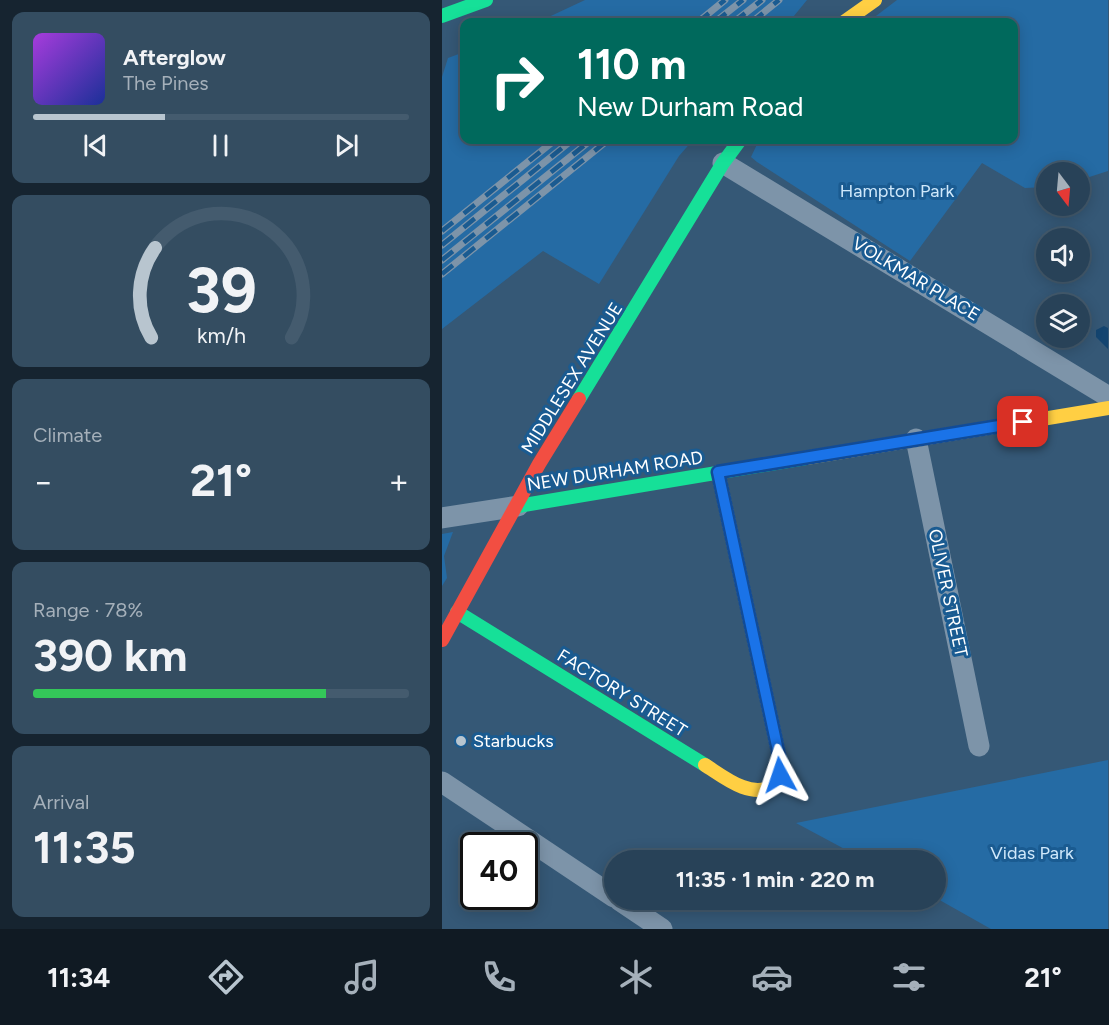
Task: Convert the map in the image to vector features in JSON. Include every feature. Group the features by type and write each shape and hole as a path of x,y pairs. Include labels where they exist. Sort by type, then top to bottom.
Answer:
{"street":[{"path":"442,15 486,0"},
{"path":"850,18 875,0"},
{"name":"MIDDLESEX AVENUE","path":"442,640 540,464 723,163 737,144"},
{"name":"VOLKMAR PLACE","path":"723,163 1108,397"},
{"name":"NEW DURHAM ROAD","path":"518,506 1108,408"},
{"name":"OLIVER STREET","path":"916,440 979,746"},
{"name":"FACTORY STREET","path":"457,612 749,791 759,792 771,788 780,775 780,760 718,472"},
{"path":"442,518 518,506"},
{"path":"442,782 604,890"},
{"path":"634,910 662,929"}],"green space":[{"path":"585,0 807,0 792,18 547,18"},
{"name":"Hampton Park","path":"897,0 1108,0 1108,171 1090,177 1090,162 1036,162 1036,187 1025,188 982,163 910,261 751,157 757,144 1018,144 1018,18 873,18"},
{"path":"460,54 460,144 690,144 679,156 599,284 543,251 442,329 442,77 448,58"},
{"path":"453,532 444,556 447,578 442,586 442,534"},
{"name":"Vidas Park","path":"1108,760 1108,929 991,929 946,904 946,850 846,850 796,823"}],"shaded area":[{"path":"1104,326 1108,328 1108,349 1096,337 1096,330"}],"railway":[{"path":"703,18 725,0"},
{"path":"720,18 743,0"},
{"path":"739,18 762,0"},
{"path":"757,18 779,0"},
{"path":"442,231 550,144"},
{"path":"442,245 567,144"},
{"path":"442,260 586,144"},
{"path":"442,274 603,144"}],"traffic: fast":[{"path":"442,16 486,0"},
{"path":"579,399 723,163 737,144"},
{"path":"518,506 806,458"},
{"path":"457,612 705,765"}],"traffic: slow":[{"path":"850,18 875,0"},
{"path":"806,458 1109,408"},
{"path":"705,765 738,785 755,790 773,786 780,772 780,760 718,472"}],"traffic: jam":[{"path":"442,640 539,464 579,399"}],"place":[{"name":"Starbucks","path":"461,741"}],"route":[{"path":"780,775 780,760 718,472 1023,422"}]}
